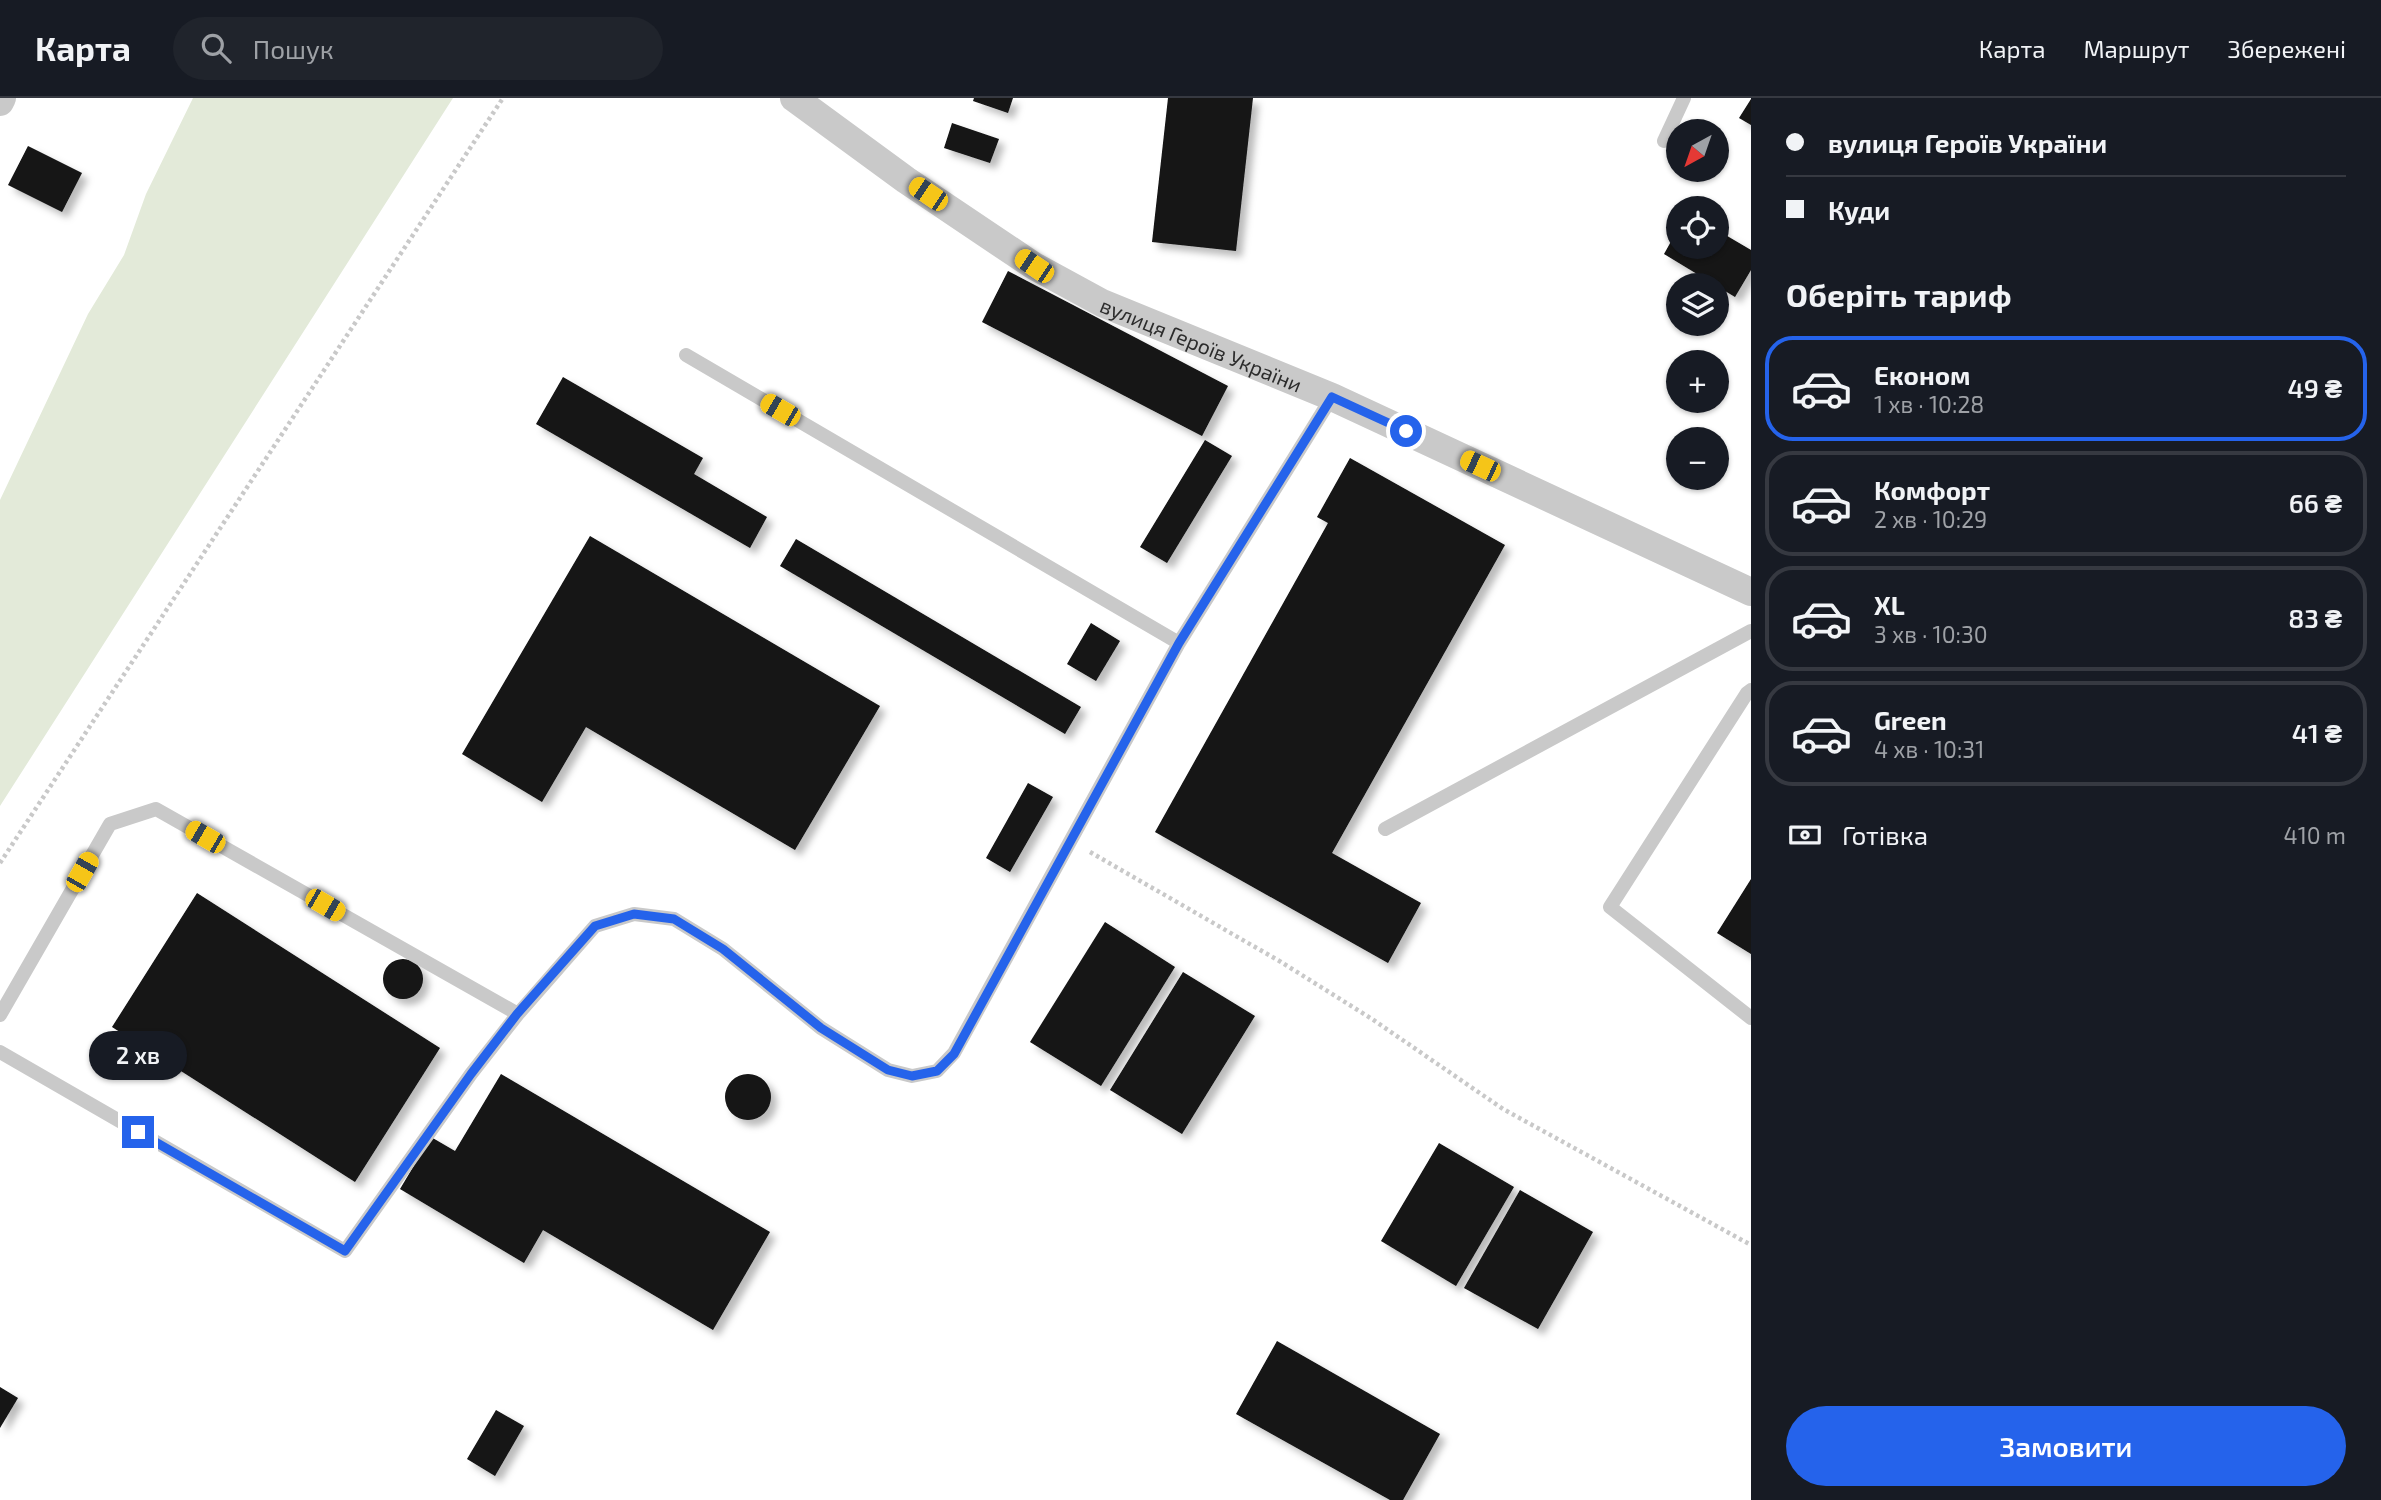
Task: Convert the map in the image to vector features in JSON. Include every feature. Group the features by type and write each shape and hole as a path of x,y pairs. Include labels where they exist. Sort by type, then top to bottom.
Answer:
{"street":[{"name":"вулиця Героїв України","path":"794,98 906,180 1034,266 1102,303 1332,397 1751,593"}],"lane":[{"path":"1664,141 1684,98"},
{"path":"686,355 1179,643"},
{"path":"0,1052 345,1251 517,1014 595,926 634,914 674,919 723,949 821,1028 888,1070 912,1076 937,1071 954,1054 1179,643 1332,397"},
{"path":"1385,829 1751,631"},
{"path":"1751,690 1610,907 1751,1018"},
{"path":"0,1015 110,824 156,809 517,1014"}],"path":[{"path":"0,863 503,98"},
{"path":"1071,841 1281,962 1372,1019 1503,1109 1751,1245"}],"green space":[{"path":"193,98 453,98 0,806 0,500 88,314 124,255 146,194"}],"building":[{"path":"974,98 1013,98 1008,113 973,101"},
{"path":"1168,98 1253,98 1236,251 1152,242"},
{"path":"1751,99 1751,125 1739,118"},
{"path":"952,123 999,139 990,163 944,148"},
{"path":"28,146 82,173 62,212 8,185"},
{"path":"1729,237 1751,250 1751,270 1735,297 1729,293 1729,273 1695,273 1672,259 1729,259"},
{"path":"1008,271 1228,386 1202,436 982,322"},
{"path":"563,377 703,458 694,474 767,517 750,548 536,424"},
{"path":"1205,440 1232,456 1167,563 1140,547"},
{"path":"1350,458 1505,545 1332,853 1421,903 1388,963 1155,832 1328,523 1317,517"},
{"path":"590,536 880,706 795,850 586,727 542,802 462,754"},
{"path":"796,539 1081,707 1065,734 780,566"},
{"path":"1091,623 1120,641 1096,681 1067,664"},
{"path":"1028,783 1053,797 1010,872 986,858"},
{"path":"1751,879 1751,954 1717,933"},
{"path":"197,893 440,1048 355,1182 112,1027"},
{"path":"1105,922 1175,967 1101,1086 1030,1042"},
{"path":"403,959 417,965 423,979 417,993 403,999 389,993 383,979 389,965"},
{"path":"1183,972 1255,1016 1182,1134 1110,1090"},
{"path":"501,1074 770,1232 713,1330 543,1230 524,1263 400,1189 431,1137 455,1151"},
{"path":"748,1074 764,1081 771,1097 764,1113 748,1120 732,1113 725,1097 732,1081"},
{"path":"1439,1143 1514,1187 1456,1286 1381,1241"},
{"path":"1520,1190 1593,1232 1538,1329 1464,1288"},
{"path":"1277,1341 1440,1434 1403,1500 1390,1500 1236,1414"},
{"path":"0,1387 18,1398 0,1428"},
{"path":"496,1410 524,1426 495,1476 467,1459"}],"route":[{"path":"138,1132 345,1251 517,1014 595,926 634,914 674,919 723,949 821,1028 888,1070 912,1076 937,1071 954,1054 1179,643 1332,397 1406,431"}]}
